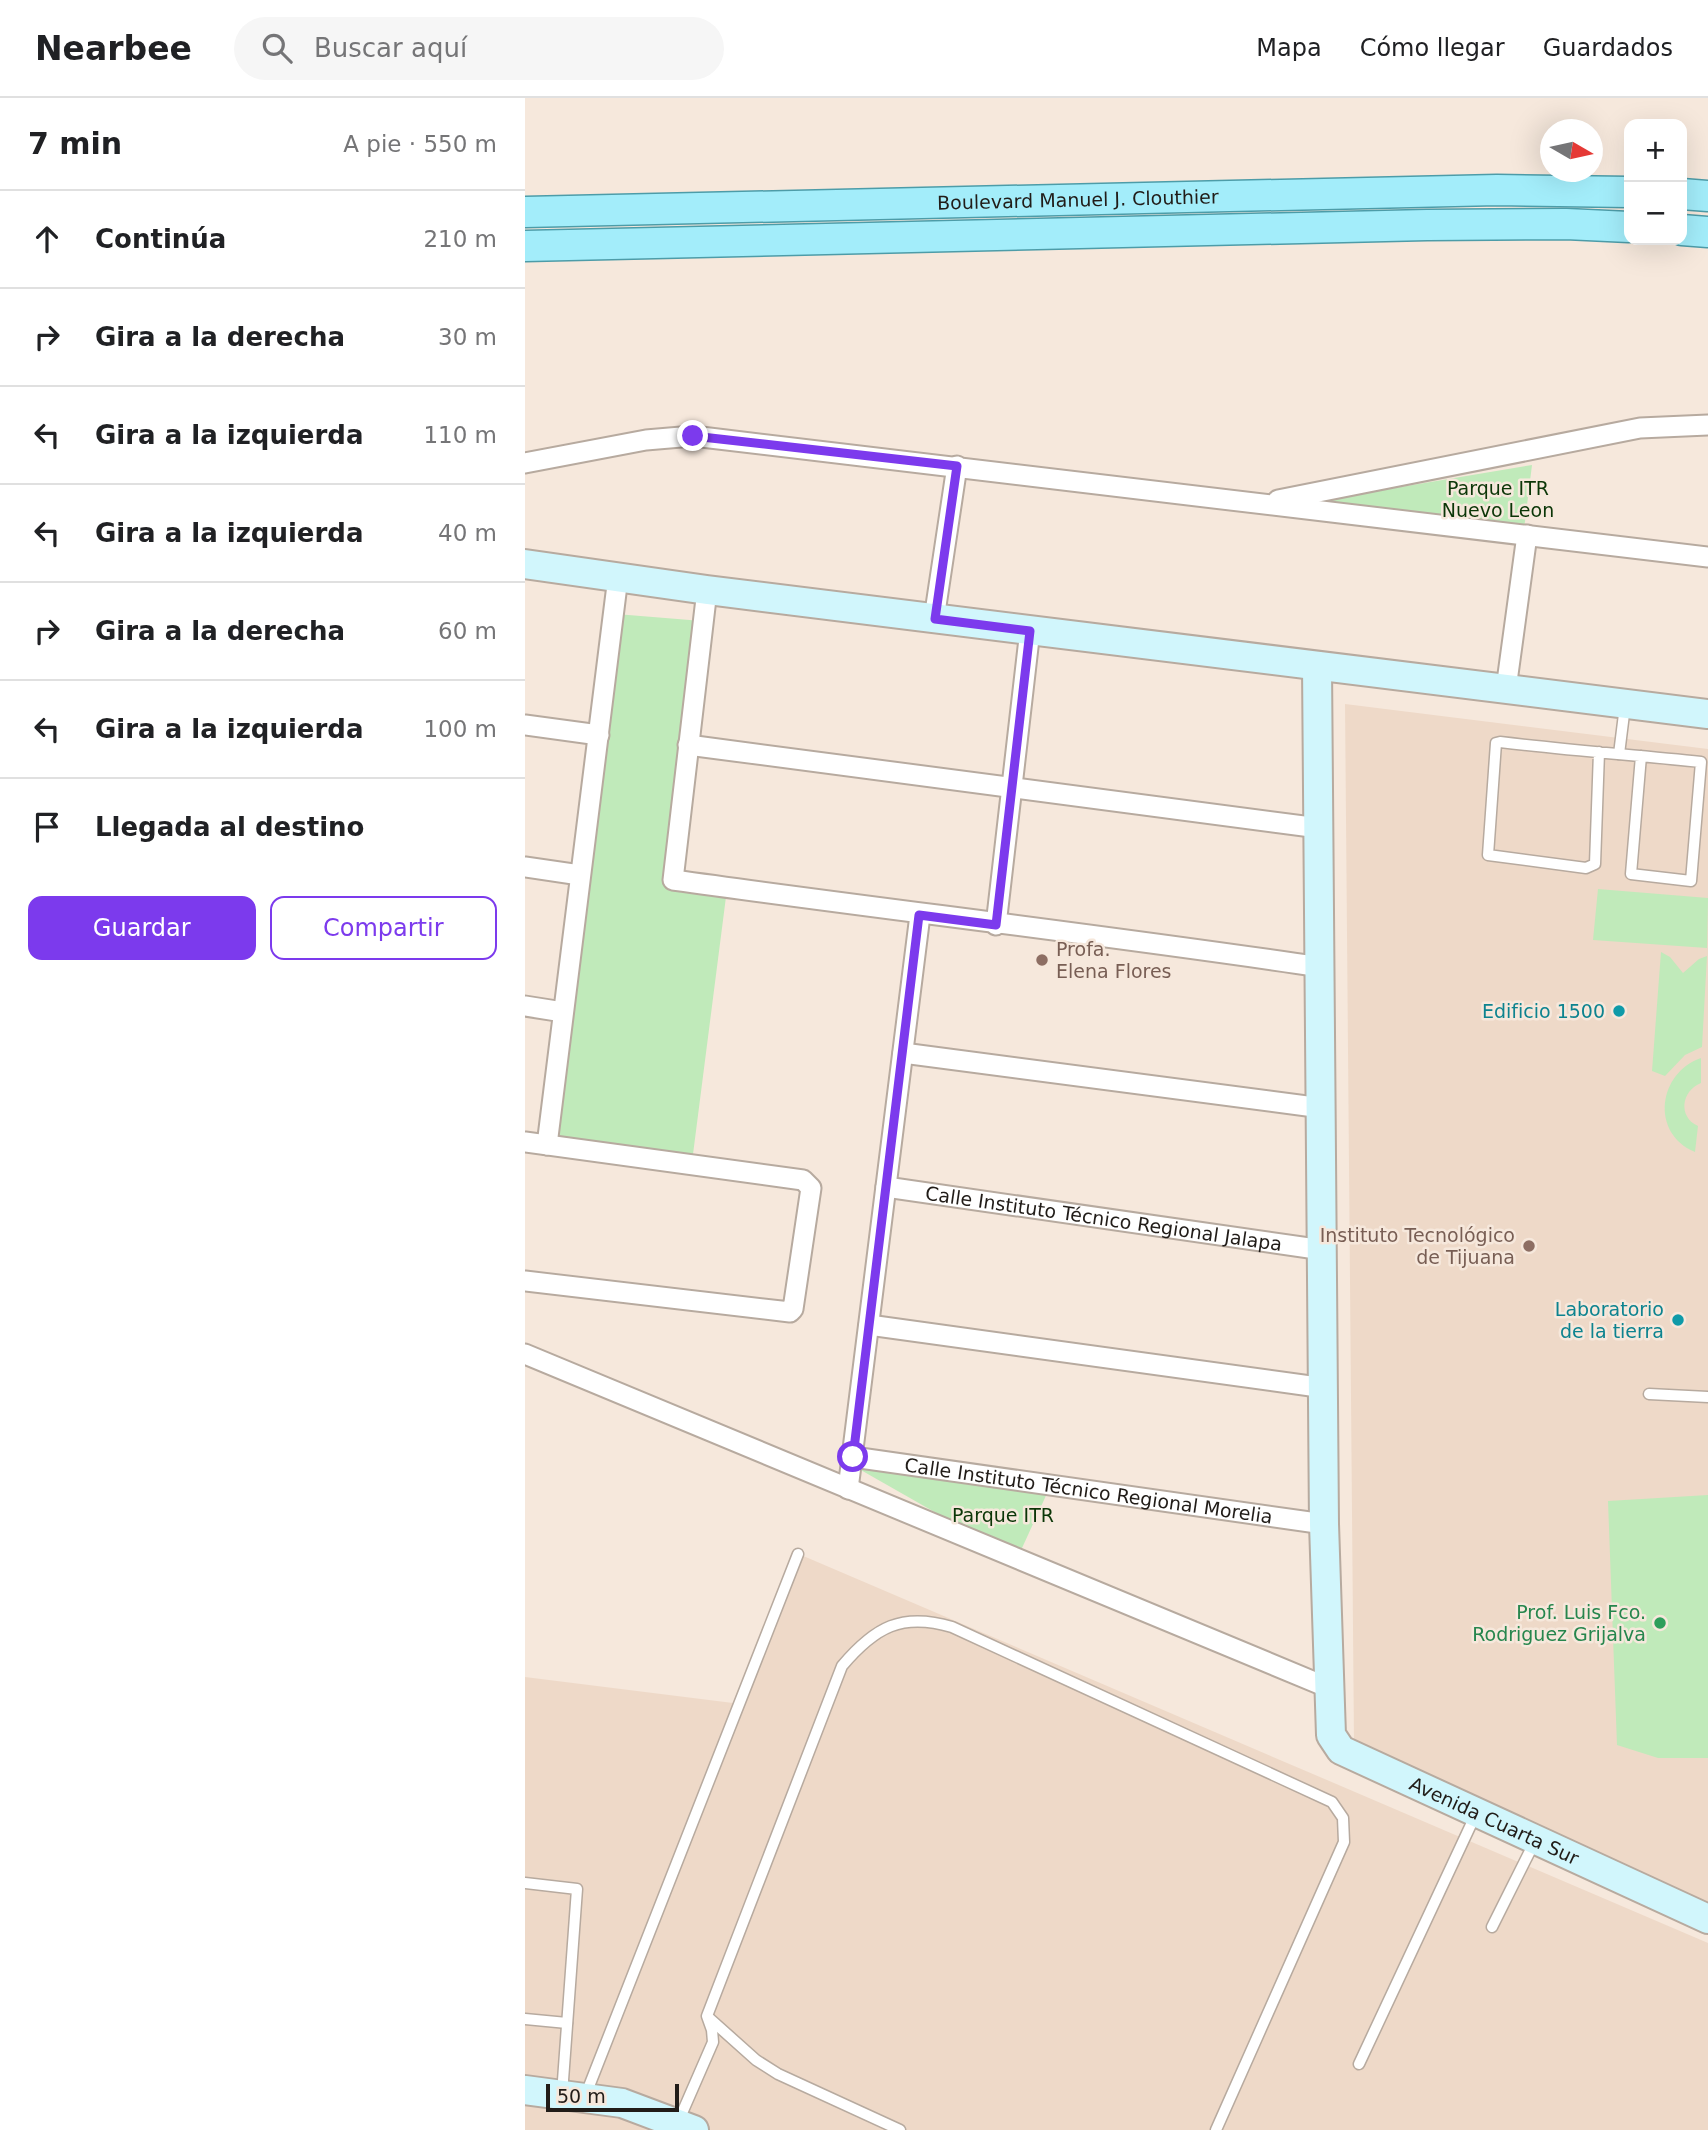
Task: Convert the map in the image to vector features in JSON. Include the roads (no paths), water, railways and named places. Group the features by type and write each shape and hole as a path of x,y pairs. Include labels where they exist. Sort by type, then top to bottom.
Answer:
{"main road":[{"name":"Boulevard Manuel J. Clouthier","path":"525,212 1497,190 1624,191"},
{"path":"1687,194 1708,196"},
{"name":"Boulevard Manuel J. Clouthier","path":"525,246 1427,225 1566,224 1624,227"},
{"path":"1687,230 1708,232"}],"street":[{"path":"1259,503 1640,428 1708,425"},
{"path":"525,463 646,440 693,436 1708,557"},
{"path":"935,619 957,466"},
{"path":"1506,690 1527,536"},
{"path":"525,564 935,619 1708,714"},
{"path":"547,1145 618,577"},
{"path":"707,590 672,879 919,915 1151,942 1321,967"},
{"path":"996,925 1030,631"},
{"name":"Avenida Cuarta Sur","path":"1317,666 1325,1388 1324,1524 1331,1735 1341,1749 1708,1919"},
{"path":"525,725 599,734"},
{"path":"688,745 1319,828"},
{"path":"525,867 580,875"},
{"path":"848,1489 919,915"},
{"path":"525,1006 563,1012"},
{"path":"903,1053 1322,1108"},
{"path":"525,1142 803,1180 811,1188 793,1309 790,1312 525,1281"},
{"name":"Calle Instituto Técnico Regional Jalapa","path":"886,1187 1323,1250"},
{"path":"869,1325 1325,1388"},
{"path":"525,1354 1329,1688"},
{"name":"Calle Instituto Técnico Regional Morelia","path":"853,1457 1324,1524"},
{"path":"525,2090 622,2103 686,2127"}],"lane":[{"path":"1619,754 1625,704"},
{"path":"1599,752 1595,864 1586,868 1489,855 1496,743 1599,752 1641,756 1701,762 1705,780 1693,880 1631,874 1641,756"},
{"path":"1649,1394 1708,1397"},
{"path":"573,2096 798,1554"},
{"path":"686,2127 713,2042 707,2016 842,1666 864,1639 904,1621 927,1619 953,1627 1332,1802 1343,1818 1344,1842 1216,2130"},
{"path":"1359,2064 1476,1812"},
{"path":"1492,1927 1536,1839"},
{"path":"525,1883 577,1889 567,2022 573,2096"},
{"path":"707,2016 756,2060 778,2074 900,2130"},
{"path":"525,2019 567,2022"}],"place":[{"name":"Profa. Elena Flores","path":"1042,960"},
{"name":"Edificio 1500","path":"1619,1011"},
{"name":"Instituto Tecnológico de Tijuana","path":"1529,1246"},
{"name":"Laboratorio de la tierra","path":"1678,1320"},
{"name":"Prof. Luis Fco. Rodriguez Grijalva","path":"1660,1623"}],"park label":[{"name":"Parque ITR Nuevo Leon","path":"1498,499"},
{"name":"Parque ITR","path":"1003,1515"}]}
